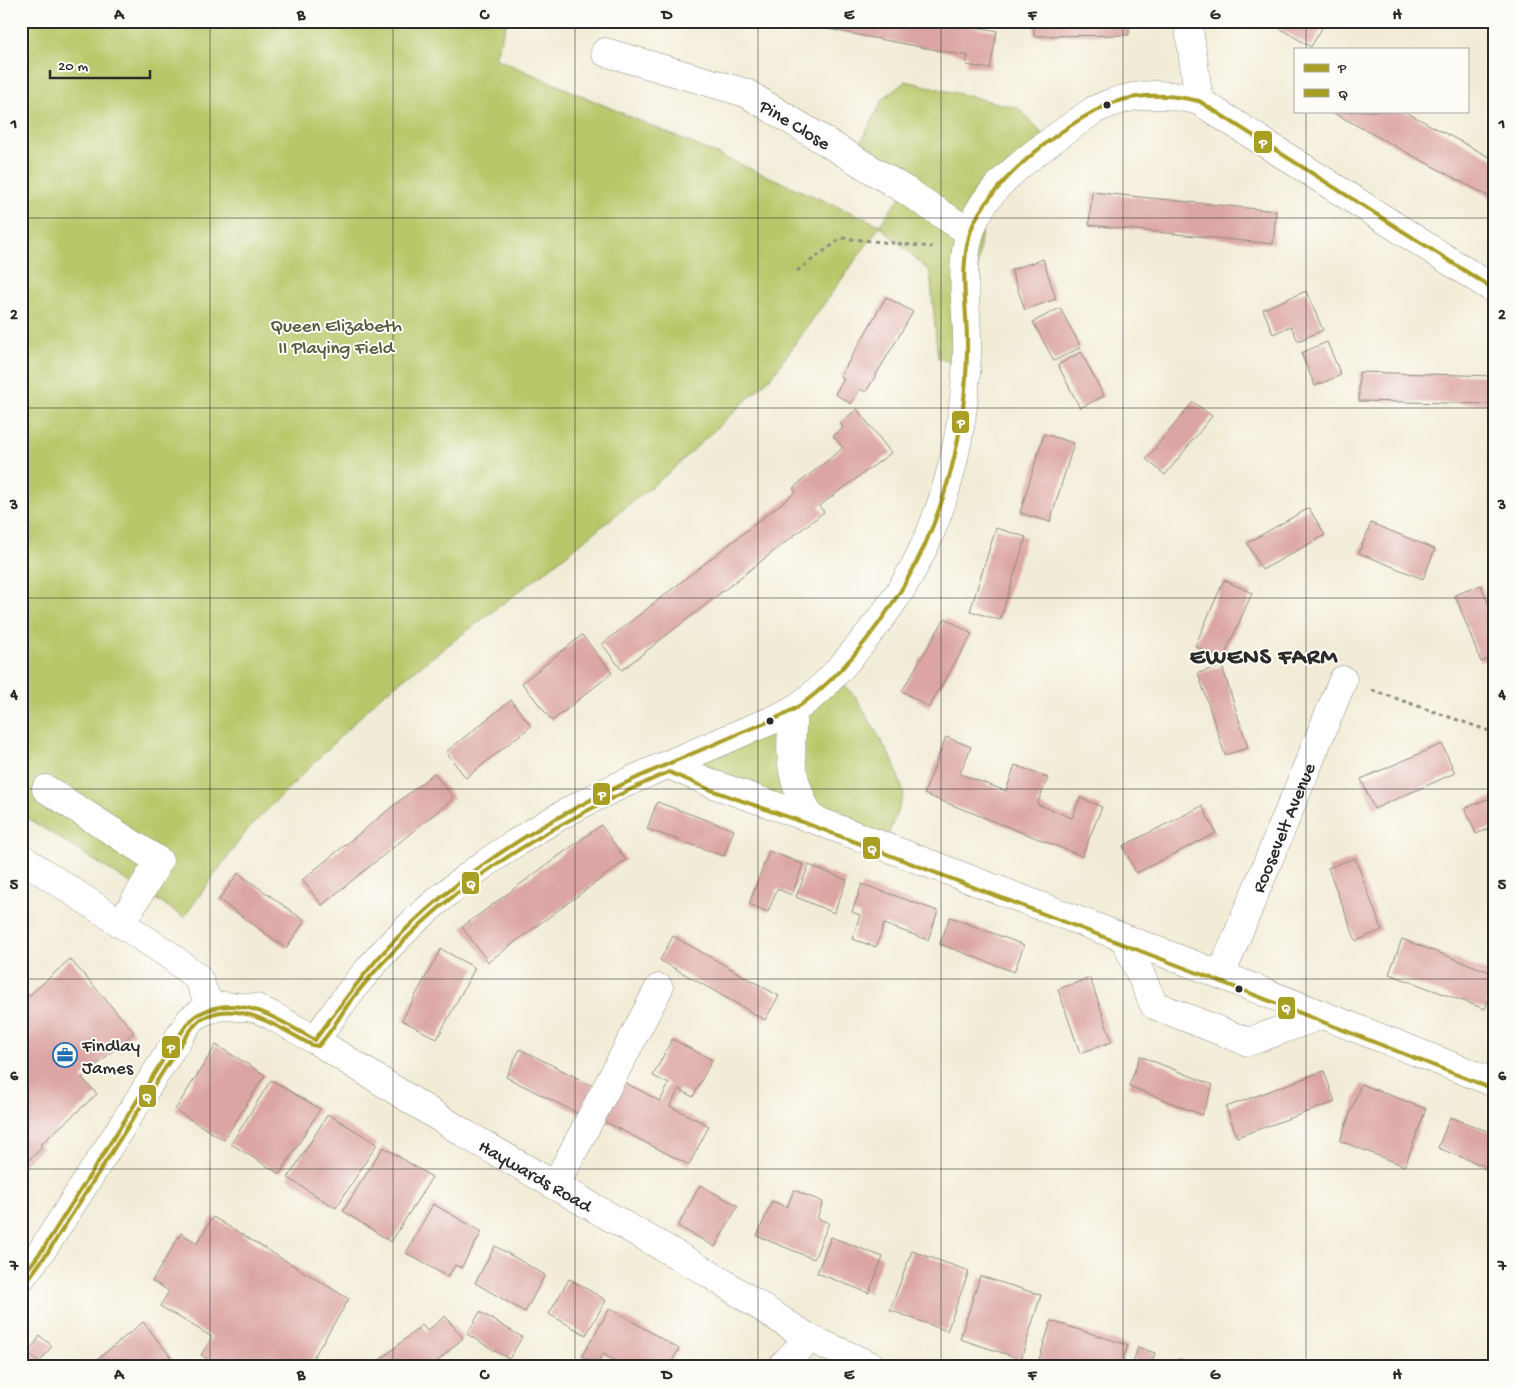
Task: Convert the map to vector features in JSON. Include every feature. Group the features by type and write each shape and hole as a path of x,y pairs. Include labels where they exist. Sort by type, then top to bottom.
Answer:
{"street":[{"path":"1188,21 1199,101"},
{"name":"Pine Close","path":"605,52 746,93 905,190 967,242"},
{"path":"315,1040 358,981 390,946 425,913 500,853 582,804 793,710 833,675 860,645 885,613 925,543 941,506 961,430 966,390 968,351 963,268 967,242 985,200 1003,180 1094,110 1111,102 1145,94 1164,94 1199,101 1495,290"},
{"name":"Roosevelt Avenue","path":"1221,975 1343,680"},
{"path":"793,710 790,760 796,790 810,818"},
{"path":"669,765 712,784 810,818 1125,938 1495,1083"},
{"path":"46,789 159,861 121,924"},
{"path":"21,1278 43,1250 179,1036 204,1012 198,978 169,955 23,859"},
{"path":"1125,938 1154,1006 1248,1042 1322,1015"},
{"path":"555,1186 659,988"},
{"name":"Haywards Road","path":"204,1012 240,1006 256,1008 315,1040 467,1136 708,1273 809,1338 872,1366"},
{"path":"782,1366 809,1338"}],"path":[{"path":"797,271 842,238 967,242"},
{"path":"1343,680 1495,733"}],"green space":[{"name":"Queen Elizabeth II Playing Field","path":"21,21 507,21 495,58 880,225 905,190 852,158 884,98 906,81 1018,108 1050,142 985,200 967,363 938,359 930,272 880,226 772,376 671,471 546,571 381,696 248,829 184,917 21,814"},
{"path":"833,675 856,697 894,763 904,794 884,846 669,765"}],"building":[{"path":"785,21 944,21 997,31 990,69 966,65 968,56"},
{"path":"1034,21 1129,21 1129,35 1034,36"},
{"path":"1268,21 1326,21 1311,47"},
{"path":"1332,112 1406,112 1495,160 1495,200"},
{"path":"1092,192 1276,211 1273,244 1089,225"},
{"path":"1043,259 1056,299 1025,310 1011,270"},
{"path":"1306,291 1323,330 1298,341 1291,326 1273,334 1263,309"},
{"path":"886,297 913,312 866,392 860,389 851,404 835,394 844,379 840,377"},
{"path":"1060,308 1081,347 1054,361 1033,322"},
{"path":"1327,342 1341,375 1315,386 1301,353"},
{"path":"1081,352 1104,396 1080,408 1058,365"},
{"path":"1359,372 1495,376 1495,404 1359,401"},
{"path":"1193,402 1212,416 1165,475 1146,459"},
{"path":"857,409 891,453 819,506 824,512 622,670 602,644 796,492 793,488 843,448 833,436 843,428 840,423"},
{"path":"1044,434 1074,443 1050,522 1020,513"},
{"path":"1309,508 1325,535 1262,570 1247,543"},
{"path":"1371,523 1435,549 1423,579 1359,553"},
{"path":"996,528 1026,537 1000,620 970,611"},
{"path":"1224,580 1252,593 1223,659 1195,646"},
{"path":"1481,585 1495,621 1495,656 1481,662 1455,595"},
{"path":"945,618 972,634 929,707 902,691"},
{"path":"582,635 612,673 552,721 522,683"},
{"path":"1222,666 1248,748 1225,755 1198,673"},
{"path":"511,700 531,726 466,778 446,752"},
{"path":"946,737 971,747 960,774 1006,791 1015,765 1048,778 1037,804 1072,818 1080,798 1102,807 1082,856 924,794"},
{"path":"1442,744 1455,773 1374,809 1361,779"},
{"path":"434,773 454,798 322,905 302,880"},
{"path":"1495,796 1495,826 1476,834 1465,808"},
{"path":"657,802 734,830 724,856 647,829"},
{"path":"1202,806 1216,833 1136,873 1123,846"},
{"path":"601,825 626,860 488,962 462,927"},
{"path":"769,851 803,864 792,895 777,889 768,912 749,904"},
{"path":"1355,858 1382,930 1356,941 1328,868"},
{"path":"809,865 847,880 834,913 796,897"},
{"path":"238,873 305,921 286,948 219,900"},
{"path":"862,884 938,911 928,940 884,924 876,947 852,939 860,915 852,912"},
{"path":"950,917 1024,945 1014,972 940,944"},
{"path":"673,936 779,996 765,1020 660,960"},
{"path":"1402,939 1495,974 1495,981 1485,1009 1389,974"},
{"path":"441,949 475,968 437,1039 402,1020"},
{"name":"Findlay James","path":"70,959 134,1032 82,1078 97,1094 40,1145 42,1148 21,1167 21,1003"},
{"path":"1090,978 1112,1042 1080,1053 1058,989"},
{"path":"672,1039 712,1060 693,1097 679,1089 670,1106 709,1126 689,1165 602,1120 622,1081 660,1101 669,1084 653,1076"},
{"path":"216,1045 265,1075 224,1140 175,1110"},
{"path":"520,1049 593,1086 579,1114 506,1077"},
{"path":"1140,1056 1213,1085 1202,1115 1129,1086"},
{"path":"1324,1071 1335,1102 1237,1137 1226,1107"},
{"path":"271,1080 320,1109 280,1174 231,1144"},
{"path":"1361,1084 1426,1109 1405,1166 1340,1141"},
{"path":"328,1114 377,1144 336,1208 288,1178"},
{"path":"1450,1117 1495,1134 1495,1170 1438,1148"},
{"path":"383,1147 432,1177 391,1242 343,1211"},
{"path":"700,1185 738,1206 715,1247 678,1226"},
{"path":"794,1190 823,1202 817,1218 829,1223 814,1259 757,1236 772,1201 787,1207"},
{"path":"433,1204 482,1232 461,1268 455,1265 448,1277 406,1253"},
{"path":"213,1217 349,1299 308,1366 219,1366 201,1355 212,1337 160,1306 169,1291 152,1281 181,1233 197,1243"},
{"path":"831,1237 883,1257 869,1293 817,1273"},
{"path":"495,1246 545,1275 525,1312 475,1283"},
{"path":"912,1251 969,1271 947,1331 890,1310"},
{"path":"980,1276 1041,1295 1021,1359 960,1339"},
{"path":"569,1279 606,1300 586,1335 549,1314"},
{"path":"610,1308 679,1349 669,1366 624,1366 603,1354 597,1364 582,1356"},
{"path":"480,1312 522,1337 509,1359 467,1334"},
{"path":"445,1316 463,1338 432,1366 373,1366 422,1325 427,1331"},
{"path":"1051,1321 1128,1345 1121,1366 1037,1366"},
{"path":"143,1322 178,1366 89,1366"},
{"path":"40,1336 52,1346 39,1363 28,1353"},
{"path":"1138,1347 1155,1353 1151,1366 1132,1366"},
{"path":"1179,1359 1194,1364 1193,1366 1178,1366"}],"transit line":[{"name":"P","path":"21,1278 43,1249 173,1044 194,1017 213,1008 243,1007 273,1017 315,1040 354,987 380,956 425,911 475,871 528,835 602,794 787,713 817,692 845,665 882,619 918,560 931,532 950,473 957,442 966,381 967,335 964,275 967,245 971,230 980,212 994,192 1035,152 1058,134 1103,107 1122,100 1141,96 1160,96 1180,97 1199,101 1495,290"},
{"name":"Q","path":"26,1282 48,1252 178,1048 191,1029 200,1020 214,1014 228,1012 243,1013 272,1024 312,1045 318,1046 330,1032 352,999 381,964 423,922 455,895 488,870 558,827 594,807 669,772 711,790 808,824 1219,981 1493,1089"}],"place":[{"name":"Findlay James","path":"65,1055"}],"district":[{"name":"EWENS FARM","path":"1264,655"}]}
